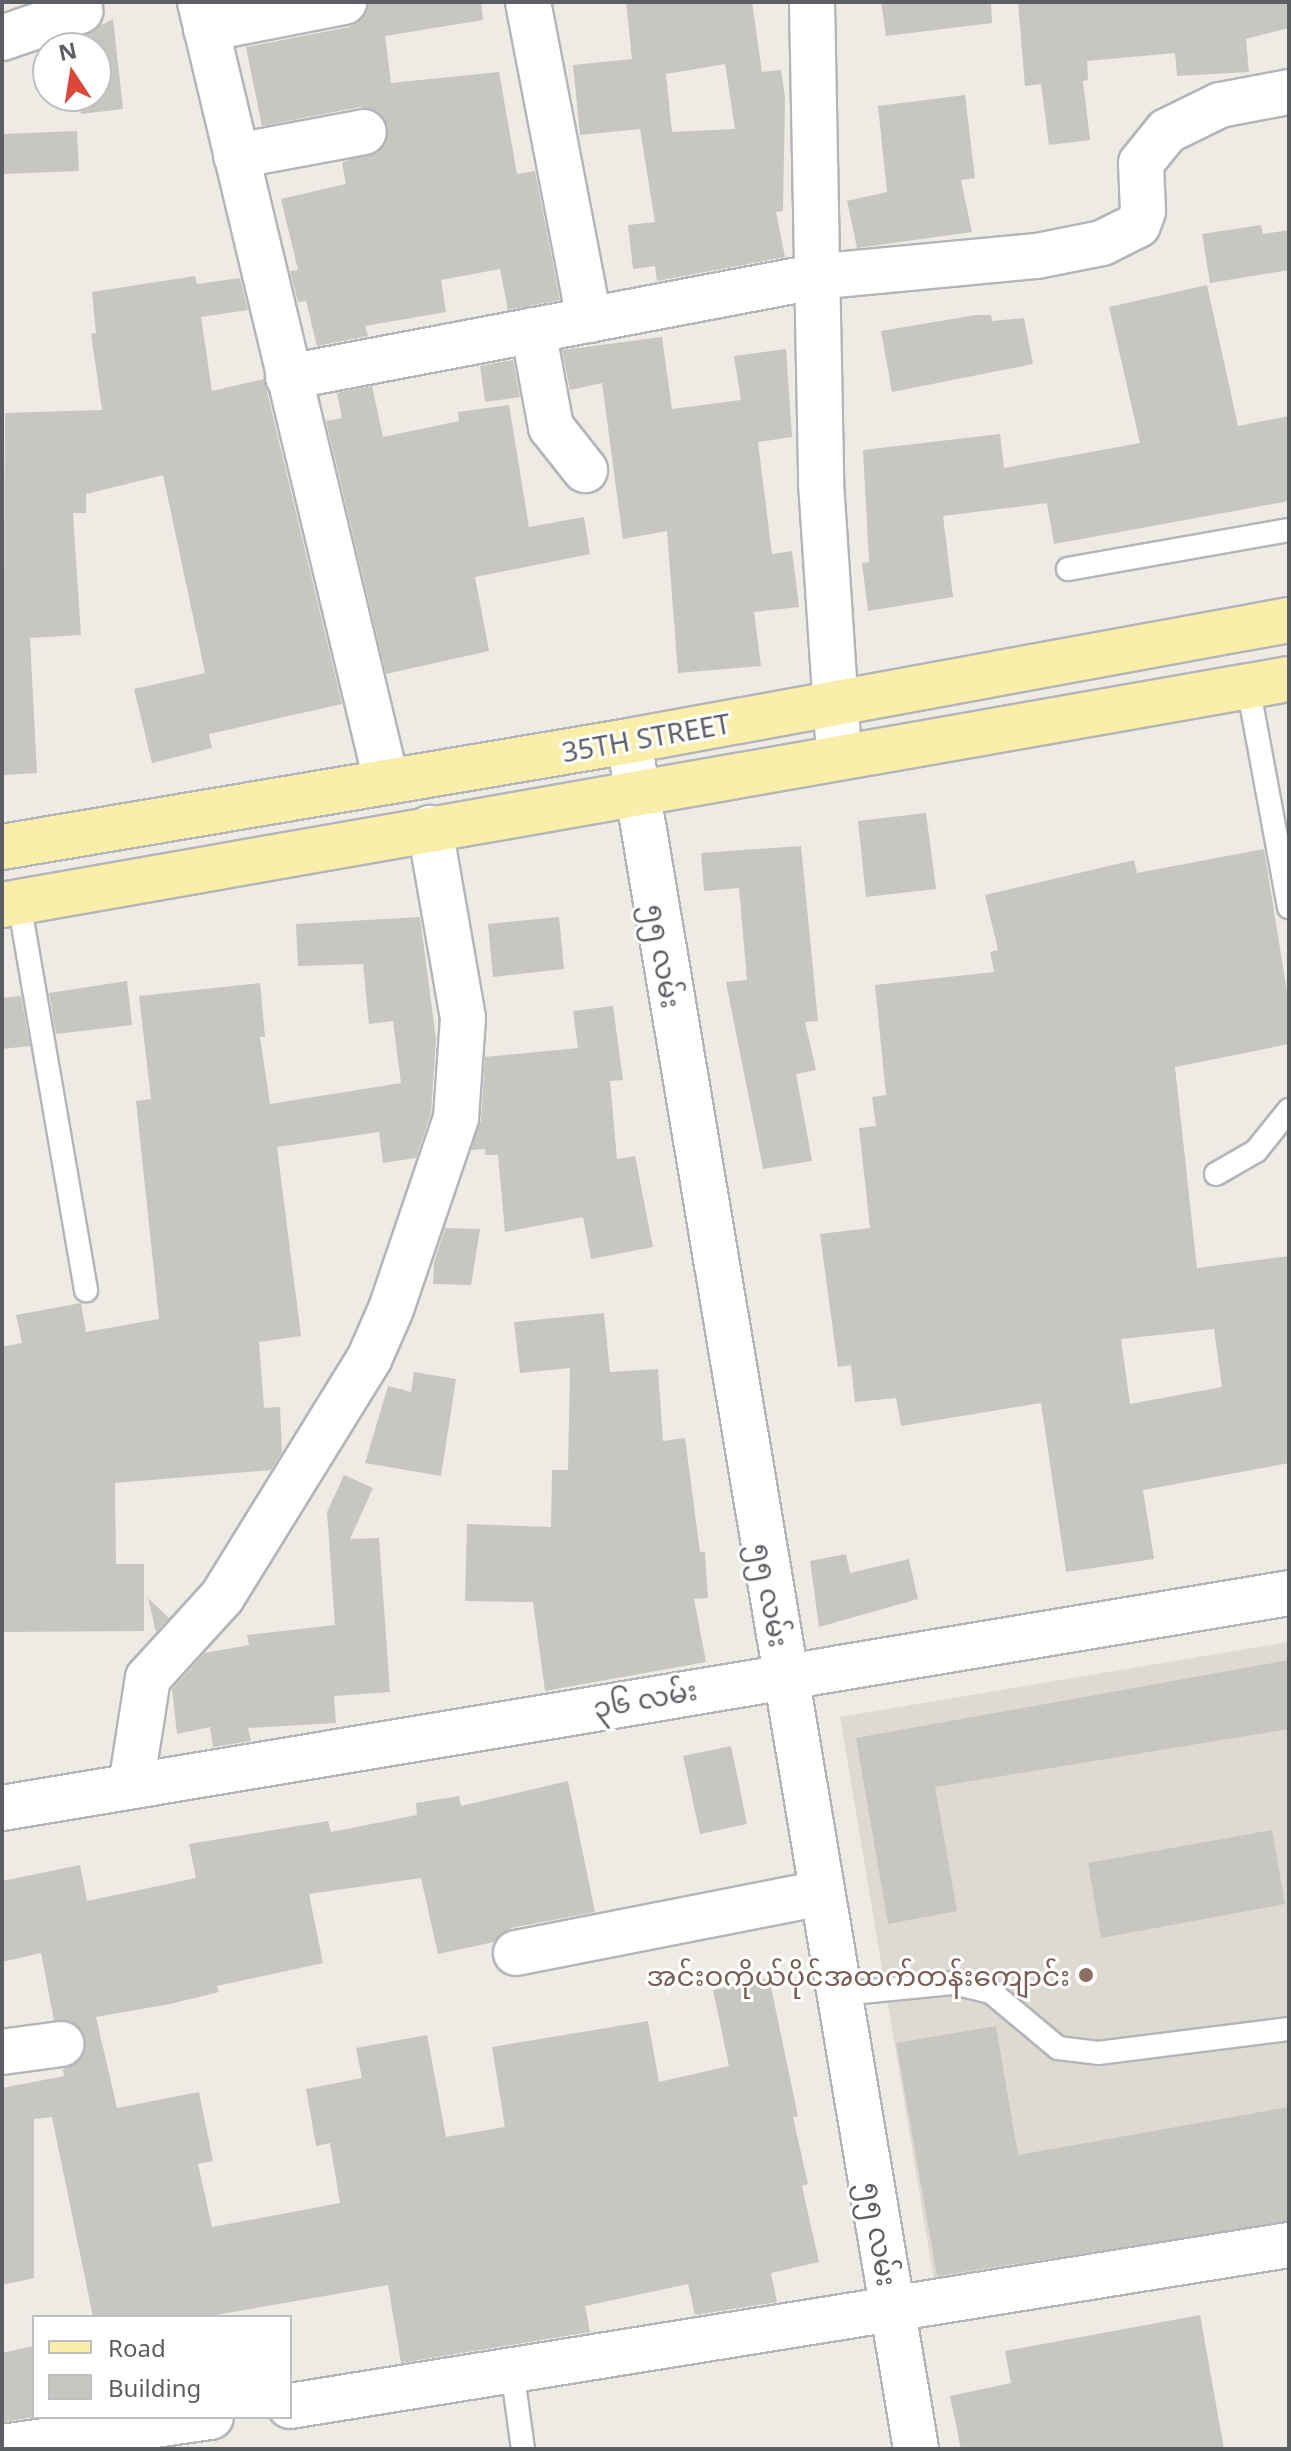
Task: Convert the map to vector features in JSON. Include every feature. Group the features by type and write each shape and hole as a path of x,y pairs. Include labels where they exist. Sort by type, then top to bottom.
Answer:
{"main road":[{"name":"35TH STREET","path":"2,847 629,741 1289,620"},
{"name":"35TH STREET","path":"10,903 1269,682"}],"street":[{"path":"344,2 203,16 386,780"},
{"path":"528,2 589,320"},
{"path":"812,2 814,277 831,704 839,757"},
{"path":"2,38 80,11"},
{"path":"288,377 814,277 1037,256 1131,232 1143,211 1141,163 1167,131 1220,105 1289,92"},
{"path":"236,156 364,132"},
{"path":"533,330 551,427 585,470"},
{"name":"၅၅ လမ်း","path":"629,741 916,2449"},
{"path":"131,1786 148,1678 222,1597 370,1357 391,1309 456,1118 463,1018 430,828"},
{"name":"၃၆ လမ်း","path":"2,1808 785,1674 1289,1593"},
{"path":"516,1953 822,1893"},
{"path":"2,2052 61,2044"},
{"path":"292,2406 1289,2245"},
{"path":"2,2447 197,2419"}],"lane":[{"path":"1068,569 1289,530"},
{"path":"1269,682 1289,907"},
{"path":"10,903 86,1290"},
{"path":"1216,1174 1256,1151 1289,1110"},
{"path":"841,1994 954,1983 991,1992 1058,2048 1098,2053 1289,2029"},
{"path":"512,2369 523,2449"}],"shaded area":[{"name":"အင်းဝကိုယ်ပိုင်အထက်တန်းကျောင်း","path":"1289,1642 1289,2234 936,2293 840,1717"}],"building":[{"path":"481,2 483,20 385,36 391,83 499,72 517,174 535,171 560,300 508,310 500,269 441,280 446,312 365,326 368,336 317,346 306,301 298,302 290,271 298,270 281,199 346,184 342,162 380,151 388,127 382,115 360,107 262,126 246,47 349,27 361,20 368,4"},
{"path":"626,2 752,2 762,72 781,70 785,97 783,211 776,212 785,257 657,281 655,266 633,269 628,225 655,222 640,129 580,135 573,65 632,59","holes":["725,64 735,129 672,132 666,74"]},
{"path":"881,2 991,2 992,23 886,36"},
{"path":"1018,2 1289,2 1289,28 1246,39 1249,72 1177,76 1175,53 1087,61 1088,80 1083,81 1090,140 1049,145 1041,84 1025,86"},
{"path":"113,19 123,109 112,110 112,32 88,32"},
{"path":"965,95 975,178 961,180 972,232 857,248 847,201 887,192 878,106"},
{"path":"77,131 79,171 2,174 2,134"},
{"path":"1261,225 1263,234 1289,230 1289,270 1210,283 1202,234"},
{"path":"195,276 197,284 240,278 248,310 201,317 212,391 264,379 342,704 209,734 212,748 152,763 134,689 205,673 163,475 86,494 86,513 73,513 81,635 30,638 37,773 3,775 5,413 102,410 91,334 96,333 92,292"},
{"path":"1207,285 1238,426 1289,416 1289,501 1054,544 1047,503 943,516 953,597 868,611 862,563 869,562 863,450 1000,434 1004,468 1140,443 1109,307"},
{"path":"991,315 992,321 1024,318 1033,364 892,392 881,331"},
{"path":"662,337 672,409 741,400 734,356 786,349 792,437 758,442 772,554 792,551 799,607 754,612 761,666 678,673 667,531 623,539 602,383 570,390 562,350"},
{"path":"513,360 520,397 485,402 480,366"},
{"path":"372,386 383,437 459,421 458,412 509,405 529,527 584,517 590,554 475,577 489,651 386,674 326,421 342,418 337,393"},
{"path":"926,813 936,889 866,897 858,821"},
{"path":"801,846 818,1021 805,1022 816,1070 796,1074 812,1161 763,1169 726,982 747,980 739,888 704,891 701,853"},
{"path":"1264,849 1289,1004 1289,1044 1175,1067 1197,1268 1289,1256 1289,1463 1143,1490 1154,1559 1066,1572 1041,1403 901,1426 896,1398 855,1402 851,1365 838,1367 820,1234 870,1228 859,1128 876,1126 872,1097 886,1095 875,985 994,972 990,952 998,950 985,895 1134,860 1137,873","holes":["1214,1329 1222,1387 1130,1404 1121,1339"]},
{"path":"420,917 436,1039 431,1113 416,1158 383,1163 379,1132 277,1147 301,1336 259,1342 264,1408 280,1407 282,1452 271,1470 115,1483 116,1564 144,1564 144,1631 2,1632 2,1347 22,1343 16,1315 81,1303 86,1332 159,1319 136,1101 151,1099 139,996 260,983 265,1037 260,1037 270,1104 401,1083 393,1021 369,1024 363,964 298,966 296,924"},
{"path":"559,917 564,969 493,977 488,924"},
{"path":"127,981 132,1025 56,1034 49,993"},
{"path":"21,996 30,1046 2,1049 2,998"},
{"path":"613,1006 623,1080 610,1081 617,1159 635,1156 653,1247 591,1259 583,1217 505,1232 498,1155 485,1155 485,1149 471,1150 481,1120 485,1057 578,1048 573,1011"},
{"path":"445,1228 480,1229 471,1285 433,1284 434,1262"},
{"path":"604,1313 610,1372 658,1369 663,1441 685,1438 700,1552 705,1552 708,1598 694,1599 706,1662 545,1691 533,1602 465,1601 467,1524 551,1527 552,1470 568,1470 570,1368 520,1373 514,1322"},
{"path":"414,1372 456,1379 441,1476 365,1463 388,1386 411,1392"},
{"path":"344,1475 373,1488 350,1539 379,1538 390,1692 334,1696 336,1723 248,1728 251,1741 213,1747 210,1727 177,1734 172,1689 205,1653 249,1645 247,1635 335,1625 327,1512"},
{"path":"846,1554 850,1573 909,1559 918,1599 819,1627 810,1561"},
{"path":"148,1598 169,1618 156,1632"},
{"path":"1289,1660 1289,1729 935,1787 957,1911 888,1924 856,1738"},
{"path":"731,1746 747,1824 700,1834 683,1756"},
{"path":"568,1781 595,1912 511,1928 494,1942 438,1954 421,1878 309,1894 323,1963 217,1986 219,1992 170,2004 96,2017 117,2108 199,2092 213,2161 198,2164 212,2227 340,2203 330,2143 316,2146 306,2089 362,2078 356,2048 427,2035 446,2137 505,2127 492,2047 648,2021 659,2082 729,2066 713,1990 769,1978 798,2116 793,2117 808,2184 802,2186 819,2262 771,2273 777,2302 695,2315 688,2284 585,2306 590,2332 401,2363 388,2285 216,2315 93,2315 52,2117 34,2119 34,2278 2,2285 2,2088 64,2076 63,2069 84,2054 86,2041 71,2021 54,2020 41,1953 2,1962 2,1881 80,1865 87,1901 196,1878 189,1844 328,1821 331,1832 417,1815 416,1803 459,1796 461,1806"},
{"path":"1272,1830 1285,1904 1101,1938 1088,1863"},
{"path":"996,2026 1018,2155 1289,2107 1289,2221 937,2276 896,2043"},
{"path":"1200,2315 1224,2449 961,2449 950,2396 1011,2383 1005,2351"},
{"path":"32,2346 32,2417 2,2422 2,2353"}],"place":[{"name":"အင်းဝကိုယ်ပိုင်အထက်တန်းကျောင်း","path":"1086,1975"}]}
